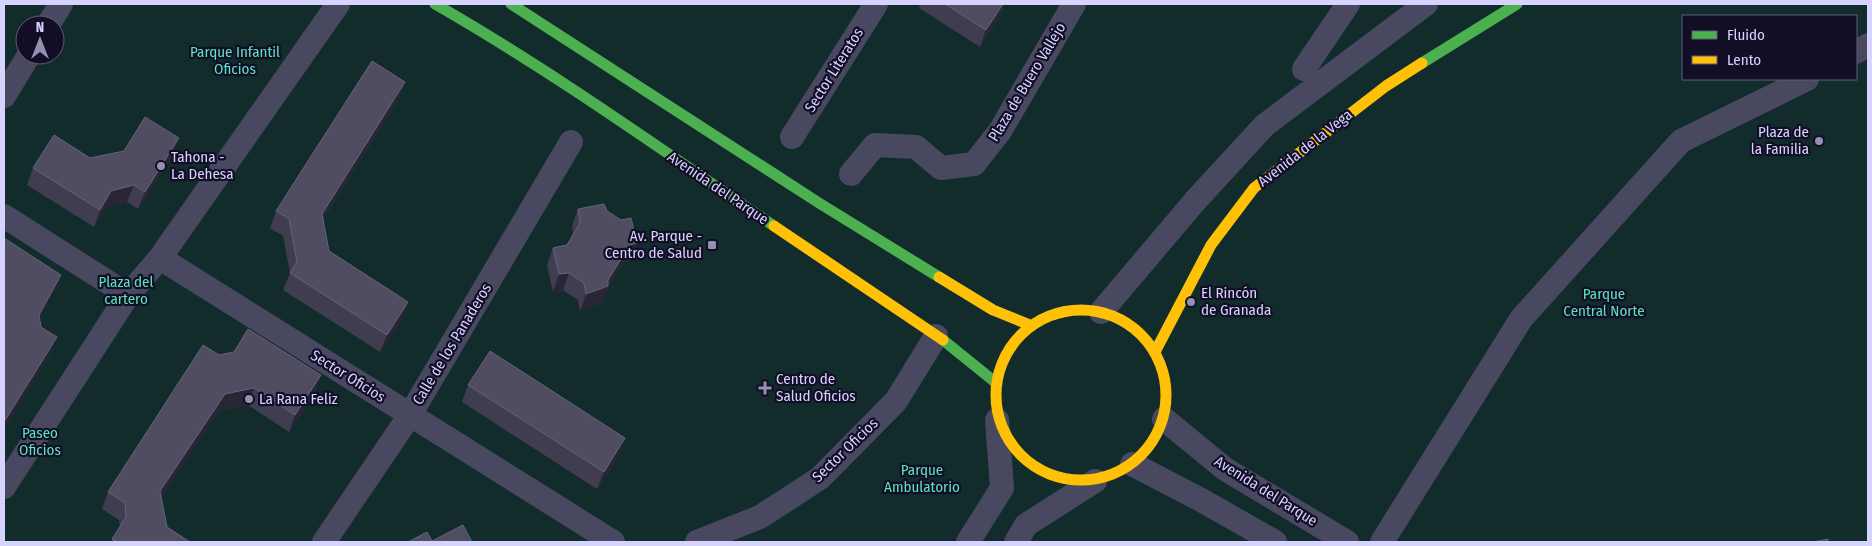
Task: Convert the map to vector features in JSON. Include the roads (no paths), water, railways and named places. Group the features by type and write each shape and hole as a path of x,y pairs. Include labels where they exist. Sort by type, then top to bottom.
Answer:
{"street":[{"path":"54,15 61,4"},
{"path":"4,488 128,295 160,258 338,4"},
{"name":"Avenida del Parque","path":"436,4 476,27 592,103 953,347 995,382"},
{"path":"511,4 819,204 993,310 1030,325"},
{"name":"Sector Literatos","path":"792,137 876,4"},
{"name":"Plaza de Buero Vallejo","path":"851,174 875,145 916,147 941,168 974,164 1000,131 1074,4"},
{"path":"1304,69 1348,4"},
{"path":"1101,312 1196,201 1265,125 1426,4"},
{"name":"Avenida de la Vega","path":"1155,352 1211,245 1254,188 1386,86 1517,4"},
{"path":"1857,51 1868,44"},
{"path":"4,96 23,65"},
{"path":"1382,542 1521,319 1681,141 1805,80"},
{"name":"Calle de los Panaderos","path":"324,542 410,415 571,142"},
{"path":"4,216 128,295"},
{"name":"Sector Oficios","path":"160,258 613,542"},
{"path":"968,542 1002,488 995,382 1007,350 1030,325 1052,314 1077,309 1101,312 1132,326 1155,352 1162,366 1167,393 1164,418 1152,444 1132,464 1115,475 1095,481 1026,525 1016,542"},
{"name":"Sector Oficios","path":"697,542 760,516 820,478 896,401 936,336"},
{"name":"Avenida del Parque","path":"1164,418 1226,469 1347,542"},
{"path":"997,420 1018,456 1054,478 1095,481"},
{"path":"1132,464 1203,501 1275,542"}],"place":[{"name":"Plaza de la Familia","path":"1819,141"},
{"name":"Tahona - La Dehesa","path":"161,166"},
{"name":"Av. Parque - Centro de Salud","path":"712,245"},
{"name":"El Rincón de Granada","path":"1191,302"},
{"name":"Centro de Salud Oficios","path":"765,388"},
{"name":"La Rana Feliz","path":"249,399"}],"park label":[{"name":"Parque Infantil Oficios","path":"235,60"},
{"name":"Plaza del cartero","path":"126,290"},
{"name":"Parque Central Norte","path":"1604,302"},
{"name":"Paseo Oficios","path":"40,442"},
{"name":"Parque Ambulatorio","path":"922,478"}]}
